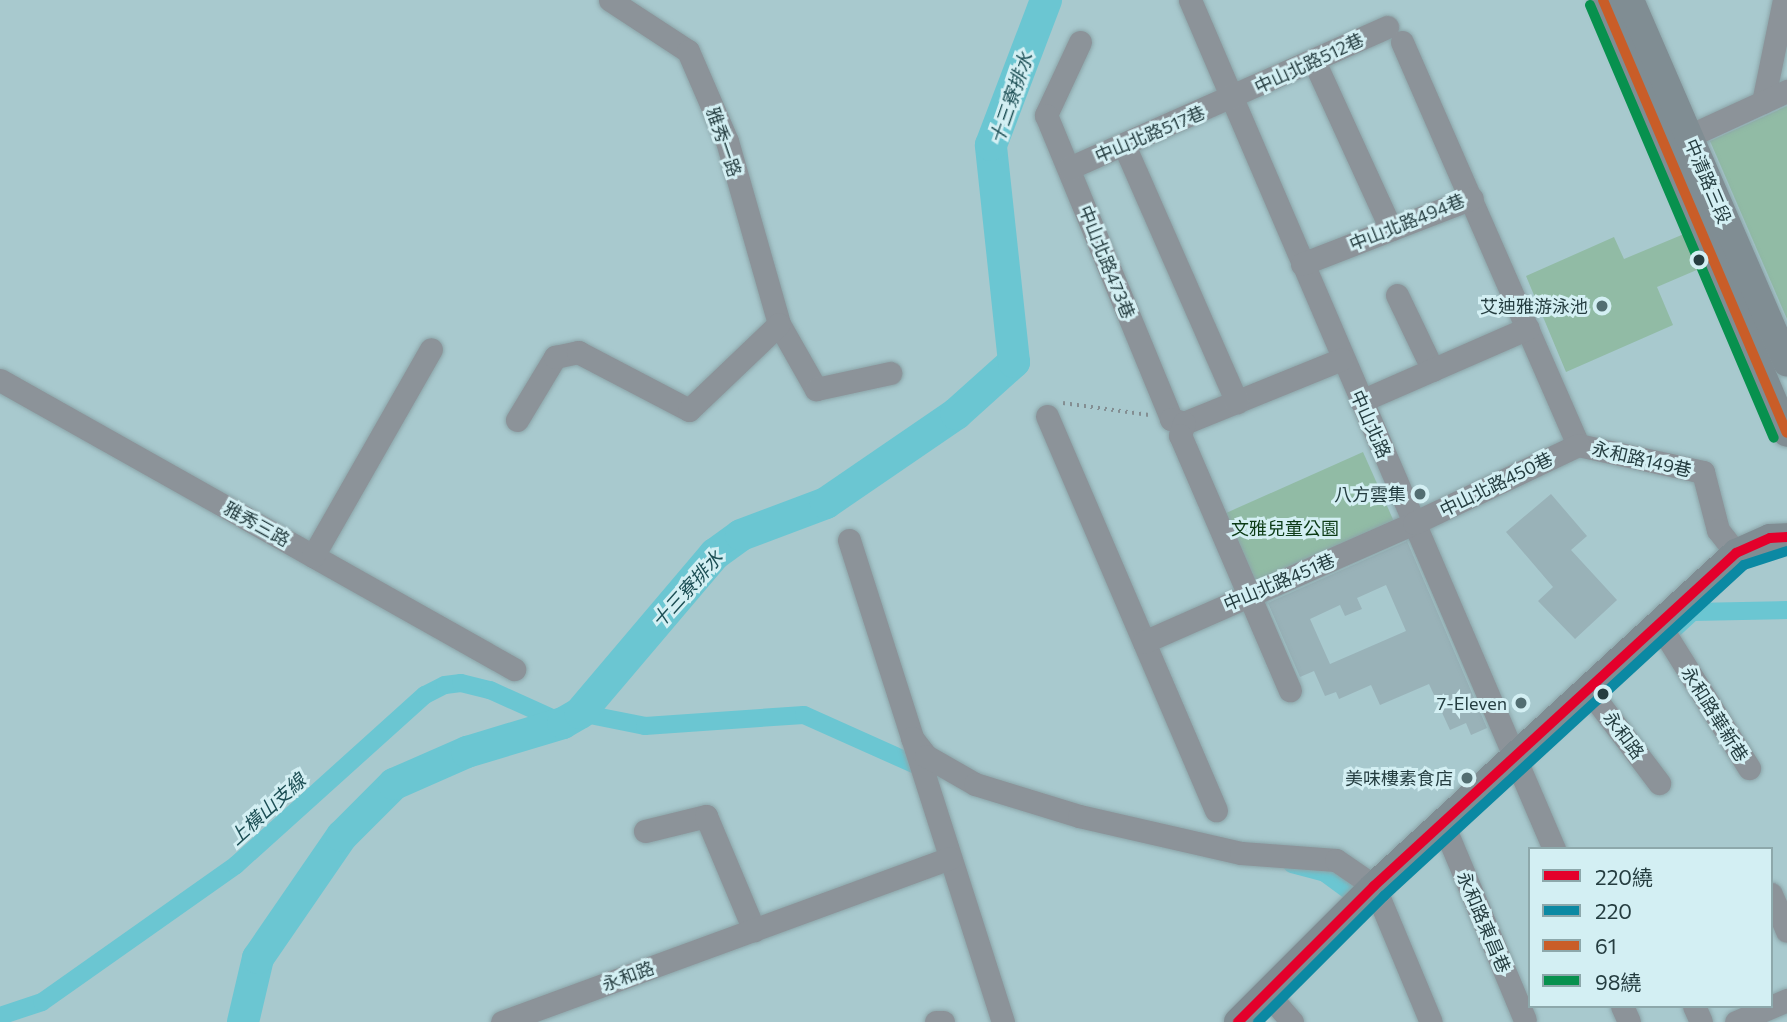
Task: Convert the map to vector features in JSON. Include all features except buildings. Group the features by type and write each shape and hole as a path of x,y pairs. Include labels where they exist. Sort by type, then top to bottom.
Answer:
{"main road":[{"name":"中清路三段","path":"1603,0 1787,433"},
{"name":"中清路三段","path":"1630,0 1787,362"},
{"path":"1238,1022 1374,887 1594,696 1659,624 1736,552 1770,538 1787,537"}],"street":[{"name":"雅秀一路","path":"610,0 688,51 727,141 779,324 816,389 890,373"},
{"name":"中山北路","path":"1190,0 1553,847"},
{"path":"1763,102 1784,0"},
{"name":"中山北路512巷","path":"1231,99 1314,61 1394,34"},
{"name":"中山北路494巷","path":"1302,264 1472,198 1394,34"},
{"name":"中山北路473巷","path":"1080,42 1046,115 1290,690"},
{"path":"1314,61 1391,229"},
{"path":"1689,136 1787,91"},
{"name":"中山北路517巷","path":"1069,168 1231,99"},
{"path":"1124,145 1237,402"},
{"name":"永和路149巷","path":"1472,198 1578,445 1703,472 1718,530 1736,552"},
{"path":"1397,295 1433,370"},
{"path":"517,420 555,356 578,352 689,410 779,324"},
{"path":"1361,401 1528,328"},
{"path":"313,556 431,349"},
{"path":"1178,421 1237,402 1342,359"},
{"name":"雅秀三路","path":"0,380 514,669"},
{"path":"1047,416 1216,810"},
{"name":"中山北路450巷","path":"1414,523 1578,445"},
{"name":"中山北路451巷","path":"1144,642 1414,523"},
{"path":"849,540 1003,1022"},
{"name":"永和路華新巷","path":"1659,624 1749,768"},
{"name":"永和路","path":"1594,696 1659,783"},
{"path":"915,748 975,784 1079,816 1241,853 1336,860 1374,887 1432,1022"},
{"path":"645,831 706,816 754,930"},
{"name":"永和路東昌巷","path":"1443,825 1525,1020"},
{"name":"永和路","path":"502,1022 950,858"},
{"path":"1773,899 1787,931"},
{"path":"1267,993 1292,1022"},
{"path":"1736,1022 1768,1008"},
{"path":"936,1022 943,1022"}],"path":[{"path":"1047,416 1047,401 1178,421"}],"green space":[{"path":"1787,106 1787,319 1710,141"},
{"name":"艾迪雅游泳池","path":"1684,234 1699,269 1657,287 1673,325 1566,372 1526,276 1614,237 1624,259"},
{"name":"文雅兒童公園","path":"1363,452 1395,524 1254,587 1222,515"}],"waterway":[{"name":"十三寮排水","path":"243,1022 258,958 342,836 394,784 467,752 563,723 580,713 715,554 741,535 826,503 956,414 1014,362 991,145 1046,0"},
{"path":"1674,629 1692,612 1787,610"},
{"name":"上橫山支線","path":"0,1016 42,1002 236,865 425,695 445,685 461,683 490,690 563,723"},
{"path":"580,713 645,726 804,715 927,770"},
{"path":"1292,864 1325,873 1367,904"}],"transit line":[{"name":"61","path":"1603,0 1787,433"},
{"name":"98繞","path":"1590,5 1774,438"},
{"name":"220繞","path":"1238,1022 1374,886 1736,553 1770,538 1787,537"},
{"name":"220","path":"1258,1022 1384,896 1744,565 1787,551"}],"place":[{"name":"艾迪雅游泳池","path":"1602,306"},
{"name":"八方雲集","path":"1420,494"},
{"name":"7-Eleven","path":"1521,703"},
{"name":"美味樓素食店","path":"1467,778"}]}
